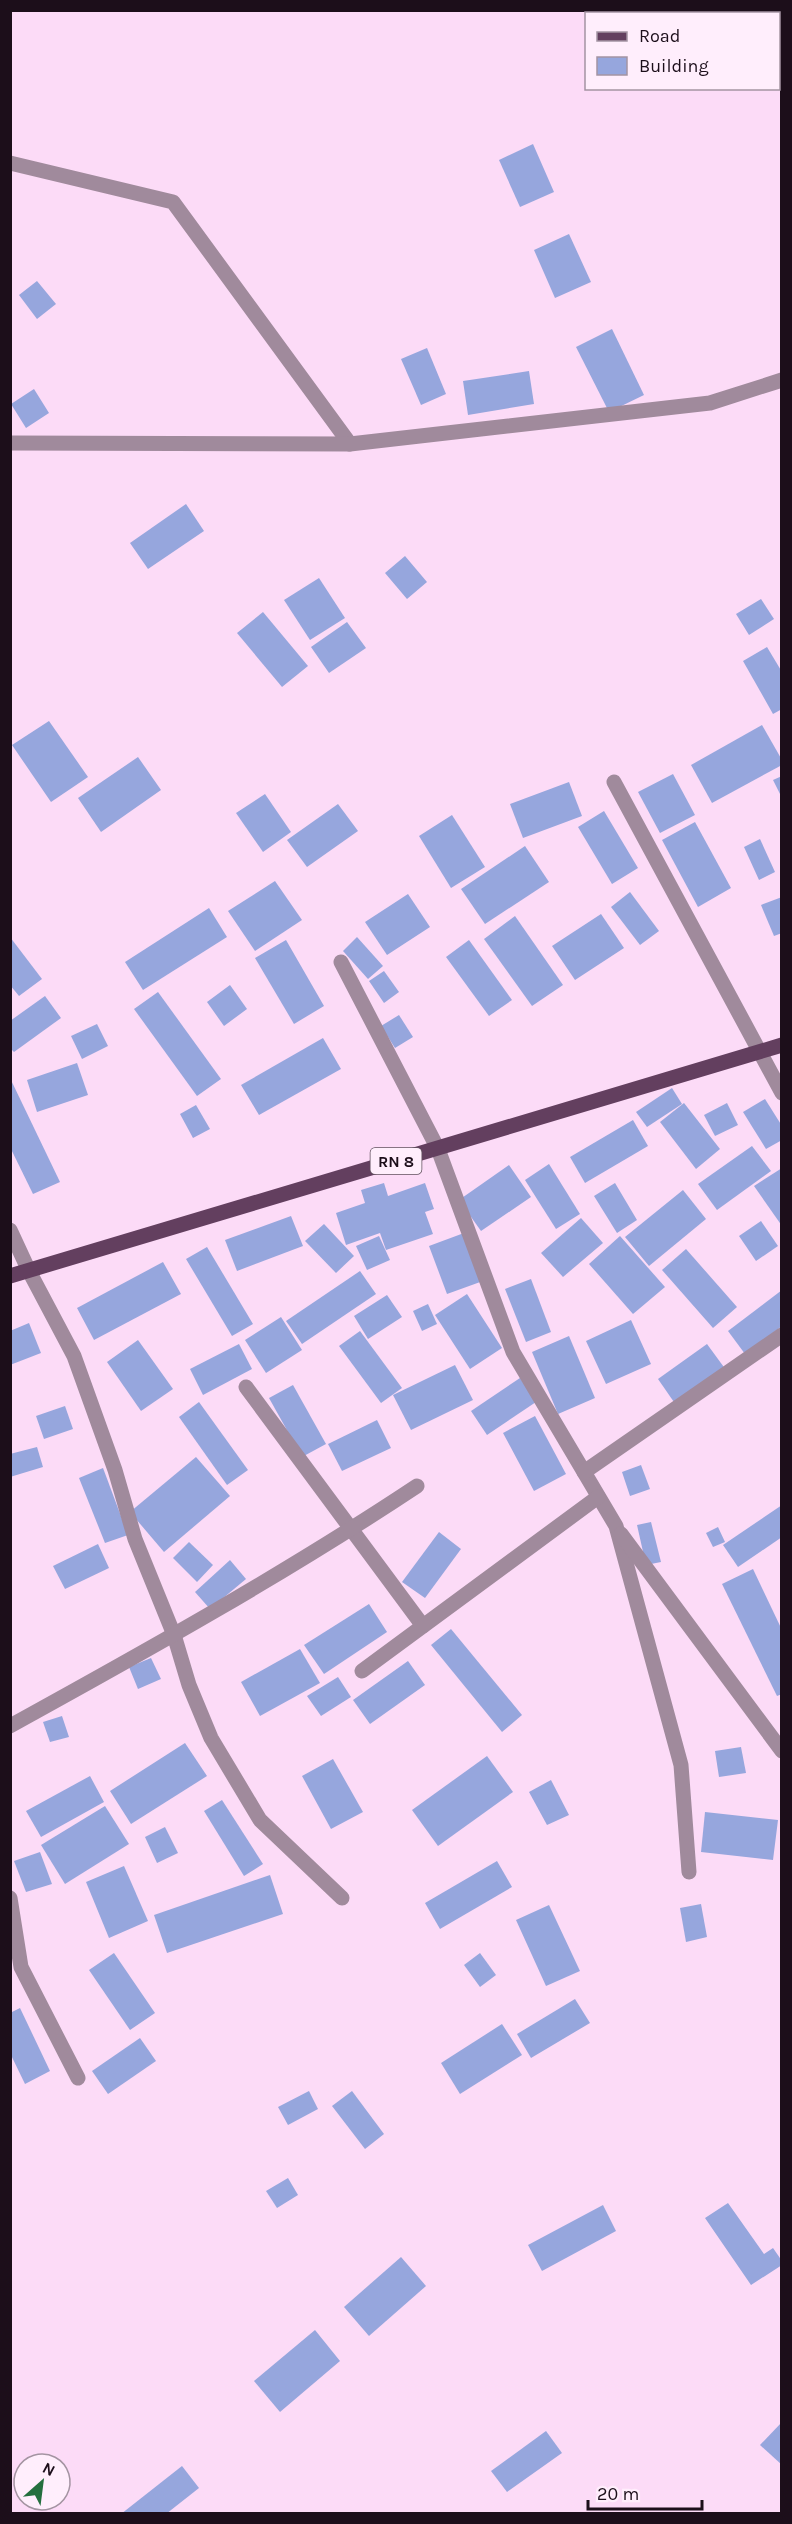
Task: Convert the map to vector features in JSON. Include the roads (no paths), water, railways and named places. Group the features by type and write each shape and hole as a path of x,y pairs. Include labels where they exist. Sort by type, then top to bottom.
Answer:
{"main road":[{"name":"RN 8","path":"10,1276 782,1045"}],"street":[{"path":"10,163 173,202 350,444"},
{"path":"10,443 350,444 710,404 782,380"},
{"path":"614,782 782,1093"},
{"path":"341,962 438,1149 513,1352 616,1526 782,1751"},
{"path":"10,1230 28,1271 74,1356 116,1470 135,1539 174,1635 189,1685 211,1738 260,1820 342,1898"},
{"path":"584,1472 782,1335"},
{"path":"246,1387 423,1626"},
{"path":"10,1726 174,1635 352,1530 417,1486"},
{"path":"362,1671 598,1497"},
{"path":"616,1526 681,1765 689,1872"},
{"path":"10,1898 21,1967 78,2078"}]}
